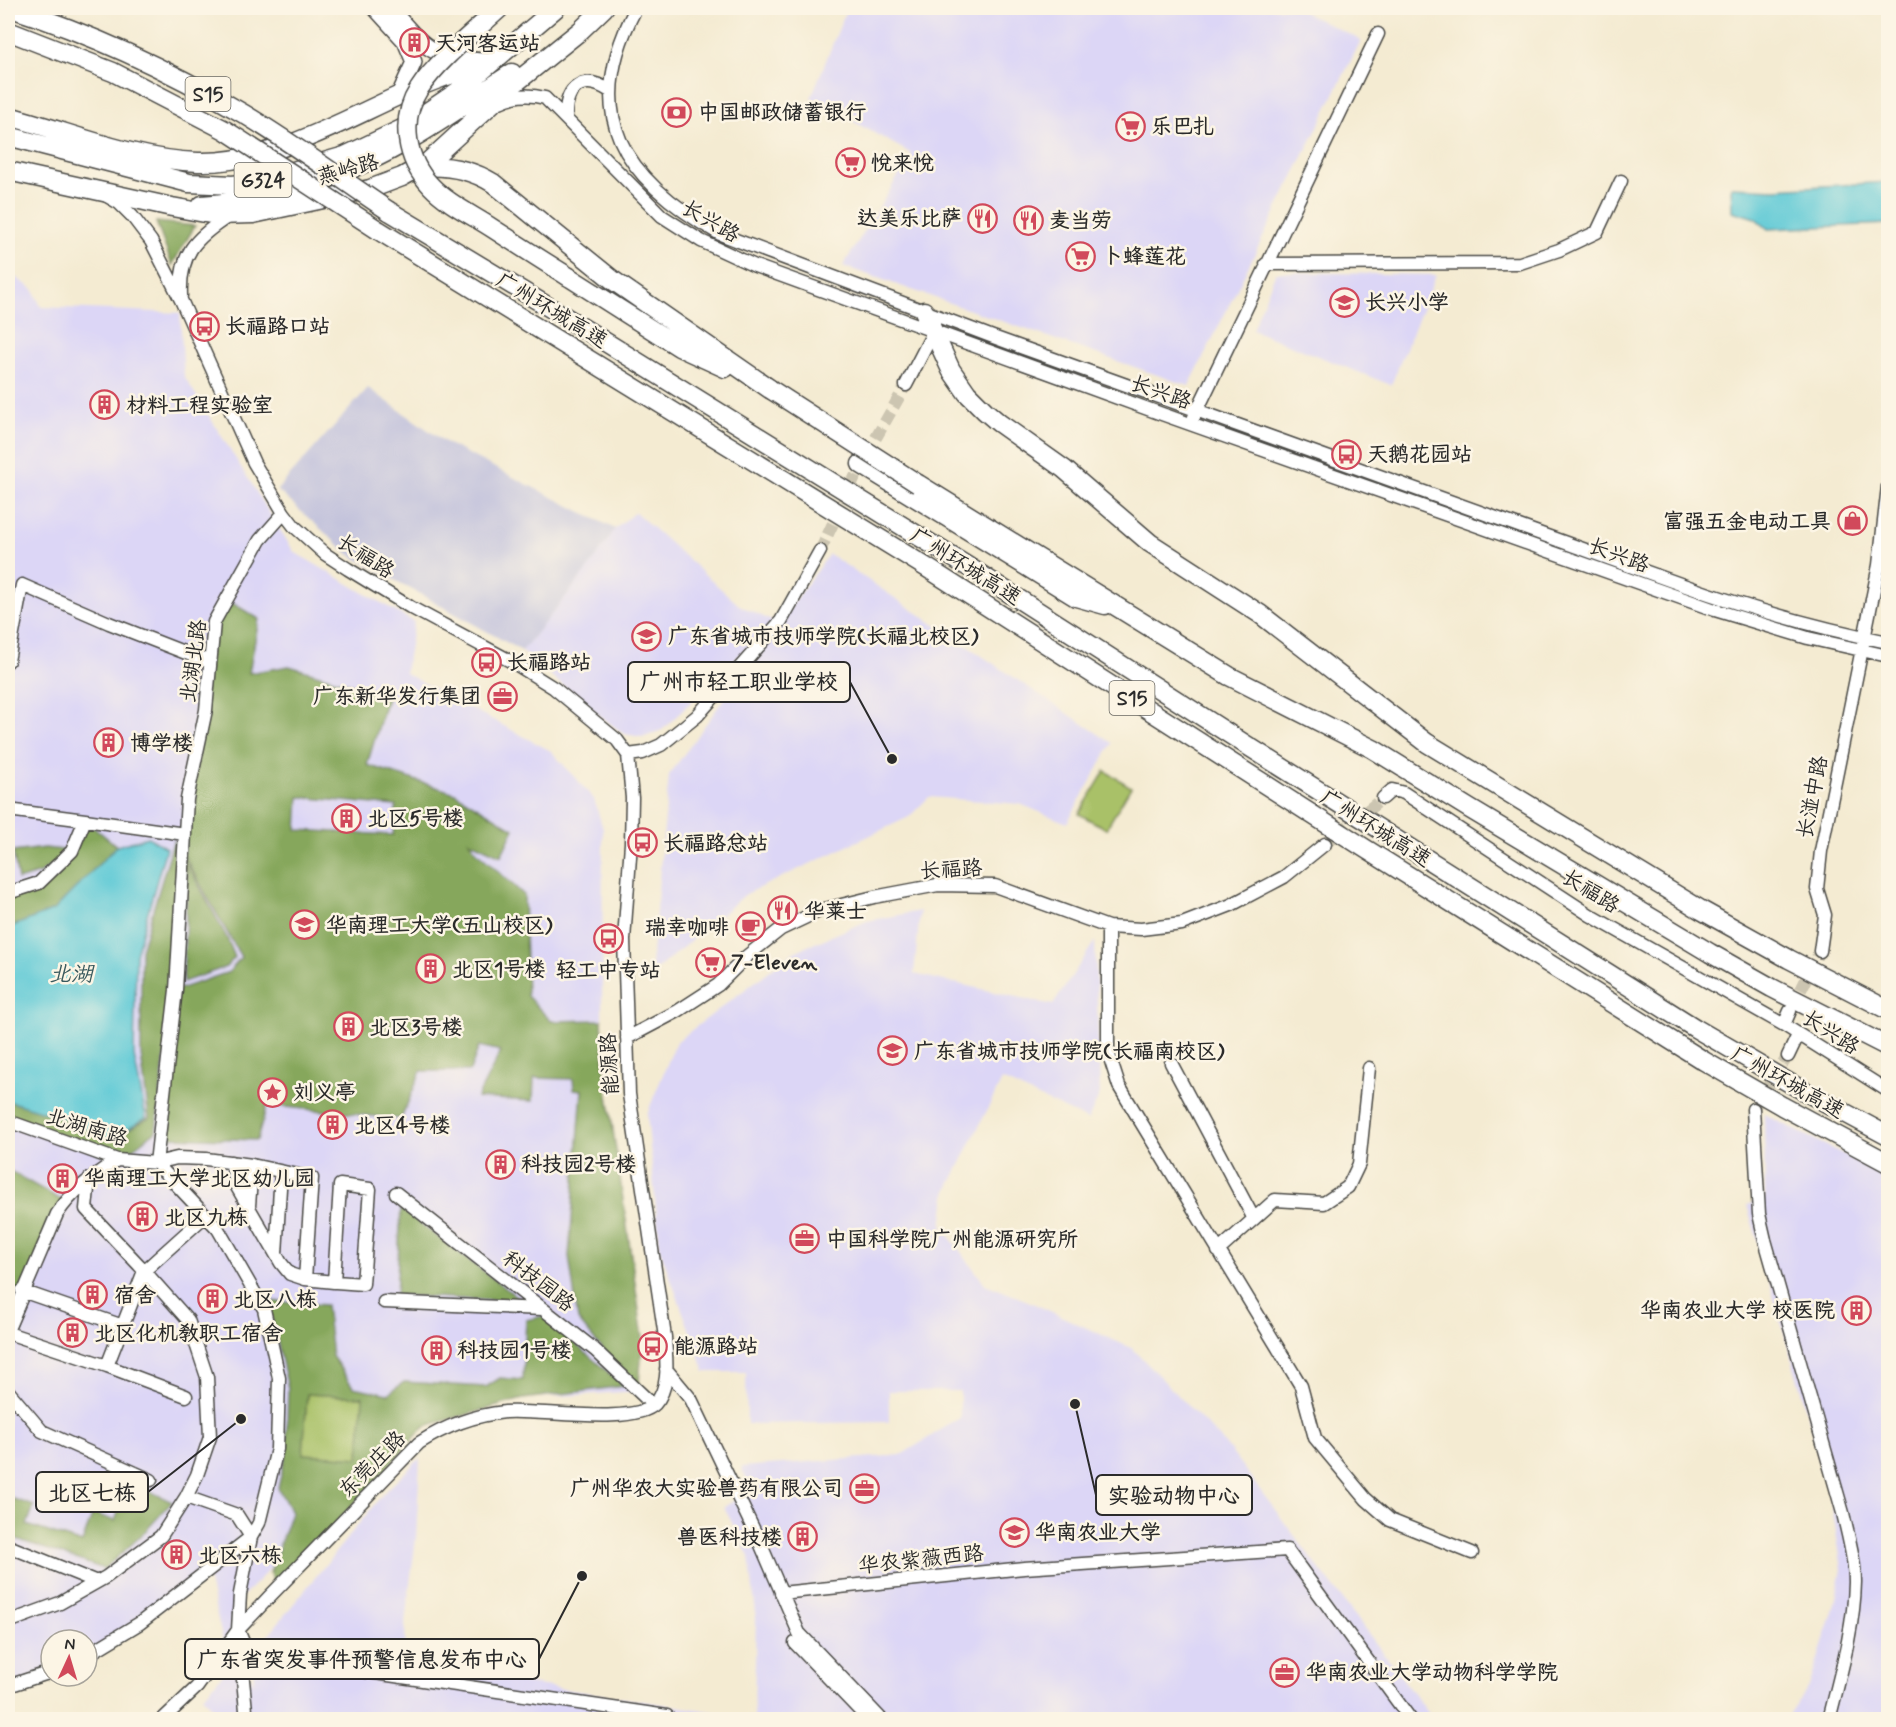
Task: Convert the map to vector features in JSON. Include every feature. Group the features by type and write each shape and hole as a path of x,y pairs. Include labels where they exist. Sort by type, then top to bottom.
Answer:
{"highway":[{"name":"广州环城高速","path":"11,8 73,30 122,51 247,116 390,211 975,571 1695,1028 1888,1136"},
{"path":"500,8 430,74 411,104 407,123 409,148 420,172 438,193 679,347 770,389"},
{"name":"G324","path":"8,116 179,161 220,161 252,155 301,140 457,71 493,61 556,8"},
{"name":"G324","path":"580,31 604,8"},
{"name":"广州环城高速","path":"8,31 113,72 225,130 378,231 929,569 1366,849 1704,1061 1888,1163"},
{"path":"172,207 211,205 250,198 319,180 355,167 426,130 580,31"},
{"name":"燕岭路","path":"8,171 216,215 280,209 370,189 421,167 474,119 580,31"},
{"name":"燕岭路","path":"8,136 189,183 211,186 255,182 311,167 373,144 402,129 457,92 493,61"},
{"path":"421,167 444,167 485,178 614,281 770,389 918,484 1238,681 1353,738 1710,953 1772,988 1888,1047"},
{"path":"924,311 951,370 967,393 999,423 1064,469 1149,543 1260,614 1427,743 1701,909 1789,959 1888,1010"},
{"path":"861,464 1076,597 1103,604 1168,637"}],"main road":[{"path":"375,8 409,37 419,40 438,54 468,60 493,61"},
{"path":"390,8 409,37 414,62 399,95"}],"street":[{"name":"长兴路","path":"636,8 618,47 610,91 610,107 614,125 631,160 658,190 688,215 720,234 1197,411 1737,604 1825,629 1888,642"},
{"path":"1192,424 1266,264 1378,34"},
{"path":"566,117 567,96 573,89 584,83 603,86 610,91"},
{"name":"长兴路","path":"474,119 502,100 523,94 545,98 662,216 700,241 755,266 1706,607 1771,627 1888,656"},
{"path":"1266,264 1520,263 1559,250 1597,232 1621,181"},
{"name":"长福路","path":"98,191 119,203 142,228 181,300 254,463 284,513 306,537 336,562 410,607 514,663 554,688 617,740 628,755"},
{"name":"长福路","path":"181,300 184,263 191,248 199,237 231,215"},
{"path":"906,385 934,331"},
{"name":"长湴中路","path":"1820,951 1825,915 1817,889 1821,851 1879,566 1888,486"},
{"name":"北湖北路","path":"156,1162 176,990 187,799 206,710 213,622 260,540 284,513"},
{"path":"628,755 643,753 661,745 697,716 780,621 820,551"},
{"path":"8,661 22,585 109,624 209,662"},
{"name":"能源路","path":"628,755 632,798 631,860 624,940 629,1094 664,1337 666,1369"},
{"name":"长福路","path":"1383,798 1392,790 1404,793 1590,915 1784,1025"},
{"path":"8,810 185,834"},
{"path":"8,893 39,883 72,851 84,820"},
{"name":"长福路","path":"627,1038 678,1011 718,985 747,956 781,929 821,910 938,885 995,886 1108,927 1142,929 1182,924 1231,905 1284,877 1325,844"},
{"path":"1108,927 1108,1052 1119,1086 1301,1386 1315,1438 1366,1499 1390,1520 1472,1553"},
{"path":"1784,1025 1790,1011"},
{"name":"长兴路","path":"1784,1025 1888,1091"},
{"path":"1788,1056 1798,1035"},
{"path":"1171,1063 1254,1219"},
{"path":"1218,1251 1275,1200 1324,1203 1348,1187 1359,1164 1369,1068"},
{"path":"1753,1109 1759,1214 1843,1513 1852,1553 1855,1582 1849,1637 1830,1719"},
{"name":"北湖南路","path":"8,1121 117,1160 156,1162 177,1158 231,1162 312,1178 305,1279"},
{"path":"117,1160 89,1179 65,1202 57,1214 22,1291 8,1331 186,1396"},
{"path":"156,1162 218,1229 264,1309 279,1378 277,1449 259,1523 251,1537 240,1594 238,1630 247,1719"},
{"path":"231,1162 237,1187 276,1254 290,1274 305,1279 334,1282 363,1284 370,1189 340,1185 334,1282"},
{"path":"249,1207 252,1165"},
{"path":"276,1254 281,1172"},
{"path":"8,1622 60,1603 97,1582 161,1536 198,1474 210,1437 207,1377 188,1320 86,1209 89,1179"},
{"name":"科技园路","path":"396,1193 595,1350 653,1406"},
{"path":"107,1366 144,1271 205,1216"},
{"path":"22,1291 123,1326"},
{"path":"384,1302 543,1309"},
{"path":"653,1406 664,1387 666,1369"},
{"path":"666,1369 691,1399 761,1545 797,1638 835,1677 882,1719"},
{"path":"8,1391 42,1431 151,1480"},
{"name":"东莞庄路","path":"162,1719 202,1682 238,1630 406,1454 436,1432 479,1417 505,1412 613,1414 632,1413 653,1406"},
{"path":"186,1497 237,1515 251,1537"},
{"path":"99,1648 140,1623 251,1537"},
{"path":"8,1546 97,1582"},
{"name":"华农紫薇西路","path":"781,1593 1024,1568 1287,1550 1411,1719"},
{"path":"238,1630 246,1649 252,1655 667,1716"},
{"path":"8,1686 39,1676"},
{"path":"835,1677 869,1719"}],"shaded area":[{"path":"847,8 1295,8 1361,40 1189,386 843,266 912,154 811,98"},
{"name":"华南理工大学(五山校区)","path":"8,272 33,289 41,307 180,313 184,376 294,552 414,622 405,673 551,751 594,799 603,829 602,1020 605,1074 643,1338 637,1391 523,1399 425,1426 320,1518 234,1605 230,1642 254,1683 252,1655 383,1494 420,1458 416,1538 405,1621 406,1665 754,1718 756,1614 749,1557 724,1507 751,1490 741,1467 901,1455 960,1418 960,1391 889,1391 889,1422 747,1424 746,1372 705,1372 660,1250 647,1114 676,1042 794,952 867,921 920,911 914,974 1053,1005 1095,941 1100,1094 1088,1120 1002,1080 946,1193 942,1227 985,1284 1133,1349 1226,1445 1433,1719 224,1719 203,1697 229,1667 208,1577 99,1652 99,1628 39,1628 39,1682 8,1692"},
{"name":"长兴小学","path":"1276,272 1436,275 1391,385 1252,330"},
{"path":"368,388 448,444 615,529 590,566 522,651 350,555 277,490"},
{"name":"广东省城市技师学院(长福北校区)","path":"635,512 739,605 774,622 662,730 642,737 624,734 522,651 590,566 615,529"},
{"path":"829,554 1112,743 1067,823 1020,804 929,797 909,817 746,894 650,975 669,775"},
{"path":"1764,1114 1888,1177 1888,1719 1786,1719 1810,1684 1833,1612 1842,1569 1829,1487 1747,1205 1765,1198"}],"green space":[{"path":"156,222 195,226 172,265"},
{"path":"232,603 259,619 249,673 289,666 388,695 367,765 455,793 514,829 501,856 469,841 475,850 524,895 527,996 551,1021 602,1020 605,1074 643,1338 638,1393 578,1320 569,1256 582,1090 574,1089 573,1079 534,1078 533,1101 477,1098 501,1051 479,1046 470,1071 421,1071 401,1119 267,1105 257,1140 169,1137 176,990 229,972 241,957 184,855 213,628","holes":["299,797 396,806 393,835 297,830"]},
{"path":"1105,771 1131,787 1106,829 1079,814"},
{"path":"85,820 117,846 54,910 8,928 8,893 39,883 68,854 40,873 18,880 13,852 45,848 72,851"},
{"path":"174,840 187,863 156,1131 117,1160 8,1120 8,1101 63,1118 111,1139 149,1118 141,1055 141,950"},
{"path":"188,865 235,957 226,967 183,982"},
{"path":"8,1170 65,1202 8,1330"},
{"path":"401,1209 524,1302 396,1295"},
{"path":"268,1301 326,1305 332,1356 353,1387 388,1394 404,1382 486,1387 500,1378 523,1380 526,1320 543,1316 624,1386 523,1399 425,1426 276,1589 270,1573 291,1512 278,1488 286,1454 288,1388","holes":["307,1394 363,1397 359,1458 303,1454"]},
{"path":"307,1394 363,1397 359,1458 303,1454"},
{"path":"129,1481 172,1502 142,1535 104,1569 8,1536 8,1497 34,1506 27,1525 82,1543 93,1513 115,1521"}],"water":[{"path":"1888,182 1888,224 1768,229 1755,218 1732,211 1731,187 1775,189"},
{"name":"北湖","path":"148,837 166,848 136,954 134,1056 146,1118 111,1139 63,1118 8,1101 8,928 54,910 117,846"}],"tunnel":[{"path":"820,551 861,464 906,385"},
{"path":"1325,844 1383,798"},
{"path":"1793,1006 1820,951"},
{"path":"1753,1109 1788,1056"}],"place":[{"name":"天河客运站","path":"414,43"},
{"name":"中国邮政储蓄银行","path":"677,112"},
{"name":"乐巴扎","path":"1130,126"},
{"name":"悦来悦","path":"850,163"},
{"name":"达美乐比萨","path":"983,218"},
{"name":"麦当劳","path":"1028,220"},
{"name":"卜蜂莲花","path":"1081,256"},
{"name":"长兴小学","path":"1344,302"},
{"name":"长福路口站","path":"204,326"},
{"name":"材料工程实验室","path":"105,405"},
{"name":"天鹅花园站","path":"1346,454"},
{"name":"富强五金电动工具","path":"1852,521"},
{"name":"广东省城市技师学院(长福北校区)","path":"647,636"},
{"name":"长福路站","path":"486,662"},
{"name":"广东新华发行集团","path":"502,696"},
{"name":"博学楼","path":"109,743"},
{"name":"广州市轻工职业学校","path":"892,759"},
{"name":"北区5号楼","path":"346,818"},
{"name":"长福路总站","path":"642,843"},
{"name":"华莱士","path":"783,911"},
{"name":"华南理工大学(五山校区)","path":"305,925"},
{"name":"瑞幸咖啡","path":"750,927"},
{"name":"轻工中专站","path":"608,939"},
{"name":"7-Eleven","path":"710,962"},
{"name":"北区1号楼","path":"431,969"},
{"name":"北区3号楼","path":"348,1027"},
{"name":"广东省城市技师学院(长福南校区)","path":"893,1051"},
{"name":"刘义亭","path":"272,1092"},
{"name":"北区4号楼","path":"333,1125"},
{"name":"科技园2号楼","path":"500,1164"},
{"name":"华南理工大学北区幼儿园","path":"63,1178"},
{"name":"北区九栋","path":"143,1217"},
{"name":"中国科学院广州能源研究所","path":"805,1239"},
{"name":"宿舍","path":"93,1295"},
{"name":"北区八栋","path":"212,1299"},
{"name":"华南农业大学 校医院","path":"1856,1310"},
{"name":"北区化机教职工宿舍","path":"73,1333"},
{"name":"能源路站","path":"653,1346"},
{"name":"科技园1号楼","path":"436,1350"},
{"name":"实验动物中心","path":"1075,1404"},
{"name":"北区七栋","path":"241,1419"},
{"name":"广州华农大实验兽药有限公司","path":"864,1488"},
{"name":"华南农业大学","path":"1014,1532"},
{"name":"兽医科技楼","path":"803,1537"},
{"name":"北区六栋","path":"177,1555"},
{"name":"广东省突发事件预警信息发布中心","path":"582,1576"},
{"name":"华南农业大学动物科学学院","path":"1285,1672"}]}
